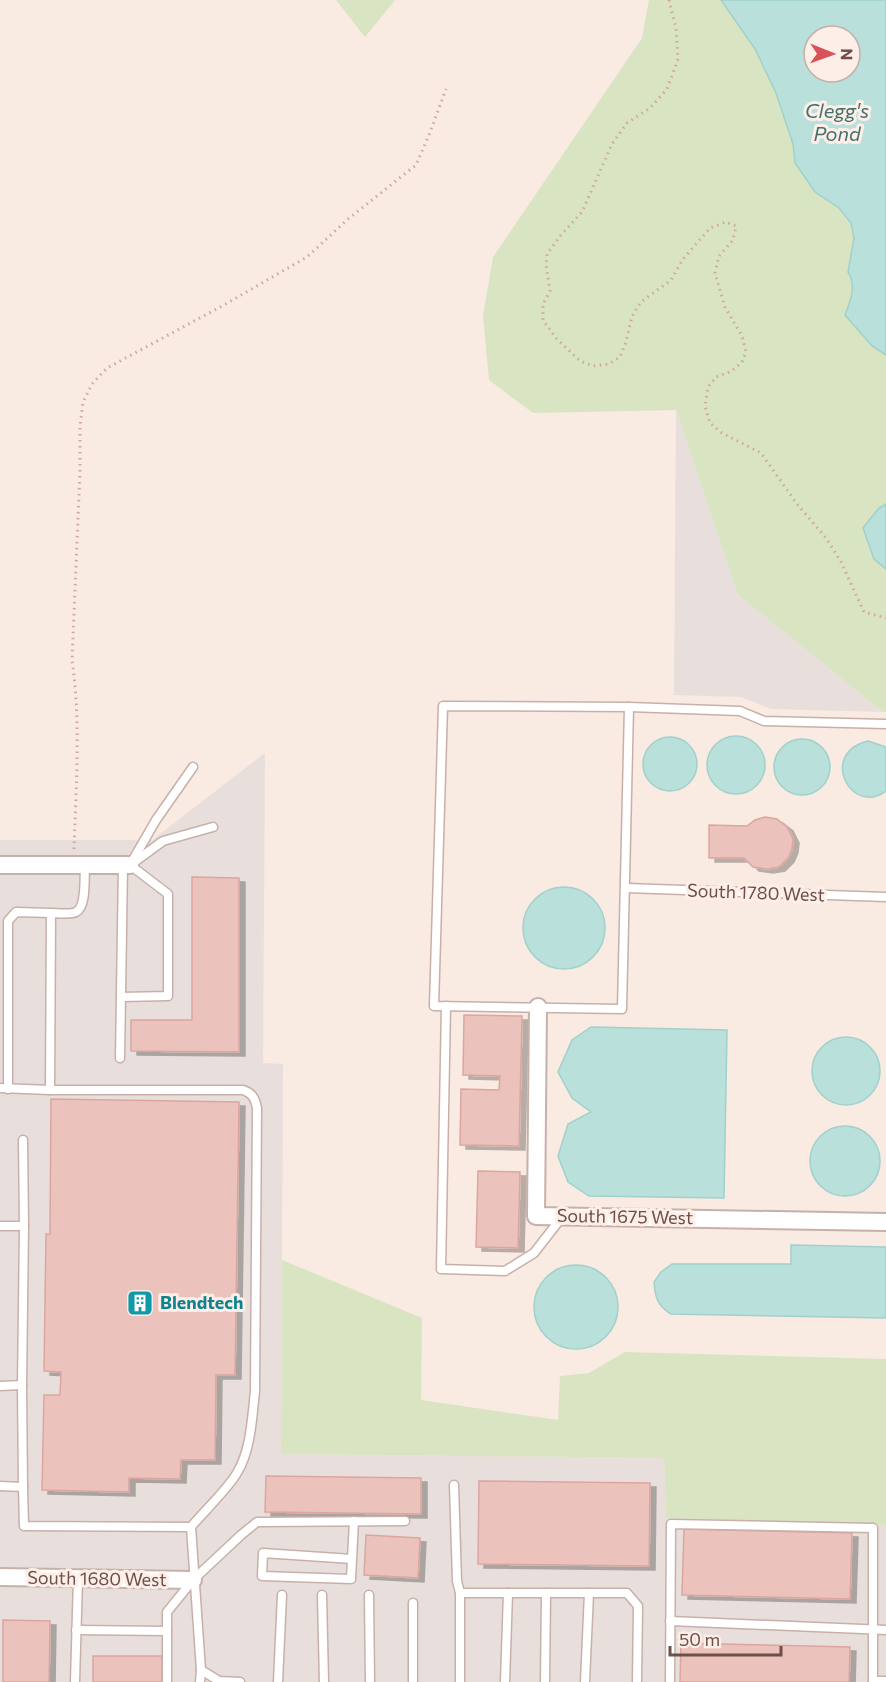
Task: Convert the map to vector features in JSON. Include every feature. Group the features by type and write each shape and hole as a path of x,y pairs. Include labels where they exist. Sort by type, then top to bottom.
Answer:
{"street":[{"path":"0,865 127,865"},
{"name":"South 1675 West","path":"538,1007 536,1216 886,1222"},
{"name":"South 1680 West","path":"0,1577 193,1580"}],"lane":[{"path":"629,707 622,1009 434,1006 443,706 629,707 740,711 764,721 886,724"},
{"path":"120,1058 127,865 156,819 194,767"},
{"path":"127,865 163,841 213,827"},
{"path":"80,865 83,903 80,910 75,913 16,912 8,921 4,1088 243,1090 255,1098 257,1107 255,1391 246,1450 237,1474 191,1527 200,1682"},
{"path":"121,997 168,996 168,894 127,865"},
{"name":"South 1780 West","path":"626,888 886,897"},
{"path":"50,1090 51,913"},
{"path":"446,1006 441,1269 505,1271 534,1253 562,1216"},
{"path":"23,1140 24,1526 191,1527"},
{"path":"0,1226 24,1226"},
{"path":"0,1386 22,1385"},
{"path":"454,1485 457,1581 460,1593 460,1682"},
{"path":"0,1486 23,1487"},
{"path":"352,1559 263,1553 262,1576 351,1579 354,1521"},
{"path":"167,1682 167,1612 193,1580 257,1522 405,1521"},
{"path":"670,1682 671,1524 873,1528 873,1682 886,1681"},
{"path":"75,1682 78,1578"},
{"path":"460,1593 627,1593 638,1606 637,1682"},
{"path":"505,1682 508,1593"},
{"path":"544,1682 546,1593"},
{"path":"585,1682 590,1593"},
{"path":"278,1682 282,1595"},
{"path":"322,1595 324,1682"},
{"path":"369,1595 370,1682"},
{"path":"413,1603 413,1682"},
{"path":"670,1621 886,1629"},
{"path":"76,1630 167,1630"},
{"path":"201,1670 219,1681 240,1682"}],"path":[{"path":"669,0 676,28 678,59 667,89 650,108 627,123 603,163 582,212 547,254 546,265 550,291 543,304 543,320 556,338 580,361 593,366 609,364 620,357 632,316 641,302 671,280 683,259 710,228 726,222 736,226 734,240 719,256 715,273 725,307 742,336 746,351 742,362 732,371 717,377 708,387 705,406 710,423 722,433 762,453 797,504 826,538 841,562 864,612 886,618"},
{"path":"80,865 75,681 72,660 80,426 83,402 92,384 107,368 224,305 308,256 348,219 416,165 446,89"}],"shaded area":[{"path":"676,410 738,595 883,712 771,709 741,697 674,695"},
{"path":"265,753 263,1063 283,1064 281,1454 664,1458 666,1518 886,1525 886,1682 0,1682 0,840 152,840"}],"green space":[{"path":"336,0 395,0 365,37"},
{"path":"649,0 886,0 886,712 883,712 738,595 676,410 533,413 489,380 483,316 493,257 642,38"},
{"path":"282,1260 422,1318 421,1400 558,1420 560,1376 589,1373 625,1352 886,1359 886,1525 666,1518 664,1458 281,1454"}],"water":[{"name":"Clegg's Pond","path":"721,0 886,0 886,355 872,346 845,315 852,288 848,272 854,238 851,223 839,208 815,192 795,163 793,144 776,93 755,49"},
{"path":"886,504 886,569 874,559 863,528 879,508"},
{"path":"730,736 742,736 752,740 761,749 765,771 757,786 742,794 730,794 720,790 711,781 707,771 707,759 711,749 720,740"},
{"path":"665,737 675,737 685,741 693,749 697,764 693,779 685,787 675,791 665,791 655,787 647,779 643,769 643,759 647,749 655,741"},
{"path":"796,739 808,739 818,743 826,751 830,767 826,783 818,791 808,795 796,795 786,791 778,783 774,773 774,761 778,751 786,743"},
{"path":"868,741 886,747 886,791 873,797 861,796 852,790 845,780 842,769 845,758 853,748"},
{"path":"564,887 580,890 593,899 602,912 605,928 602,944 593,957 580,966 564,969 548,966 535,957 526,944 523,928 526,912 535,899 548,890"},
{"path":"591,1027 727,1030 724,1198 589,1196 568,1182 558,1156 568,1124 591,1112 572,1098 558,1072 572,1040"},
{"path":"853,1037 865,1043 874,1052 880,1064 878,1084 870,1095 853,1105 839,1105 822,1095 814,1084 812,1064 822,1047 833,1039"},
{"path":"845,1126 864,1132 874,1142 880,1161 874,1180 864,1190 845,1196 826,1190 816,1180 810,1161 816,1142 826,1132"},
{"path":"791,1245 886,1247 886,1318 671,1314 658,1300 654,1282 661,1272 672,1264 791,1264"},
{"path":"576,1265 592,1268 606,1277 615,1291 618,1307 615,1323 606,1337 592,1346 576,1349 560,1346 546,1337 537,1323 534,1307 537,1291 546,1277 560,1268"}],"building":[{"path":"765,817 777,819 787,827 793,839 788,858 779,867 767,869 753,867 744,858 709,858 709,825 747,826"},
{"path":"192,877 239,878 239,1052 131,1051 131,1020 192,1020"},
{"path":"464,1015 522,1016 519,1146 460,1145 461,1089 499,1090 500,1076 463,1075"},
{"name":"Blendtech","path":"51,1099 239,1102 235,1375 216,1375 215,1460 181,1460 180,1479 129,1478 129,1492 42,1490 44,1395 60,1395 61,1372 44,1371 46,1234 50,1234"},
{"path":"478,1171 520,1172 518,1248 476,1247"},
{"path":"266,1476 421,1478 421,1514 265,1512"},
{"path":"479,1481 650,1483 649,1566 478,1564"},
{"path":"684,1529 852,1533 850,1599 682,1595"},
{"path":"366,1535 420,1538 418,1578 364,1575"},
{"path":"3,1620 50,1621 49,1682 3,1682"},
{"path":"681,1643 850,1647 849,1682 680,1682"},
{"path":"93,1656 162,1656 162,1682 93,1682"}],"place":[{"name":"Blendtech","path":"140,1303"}]}
